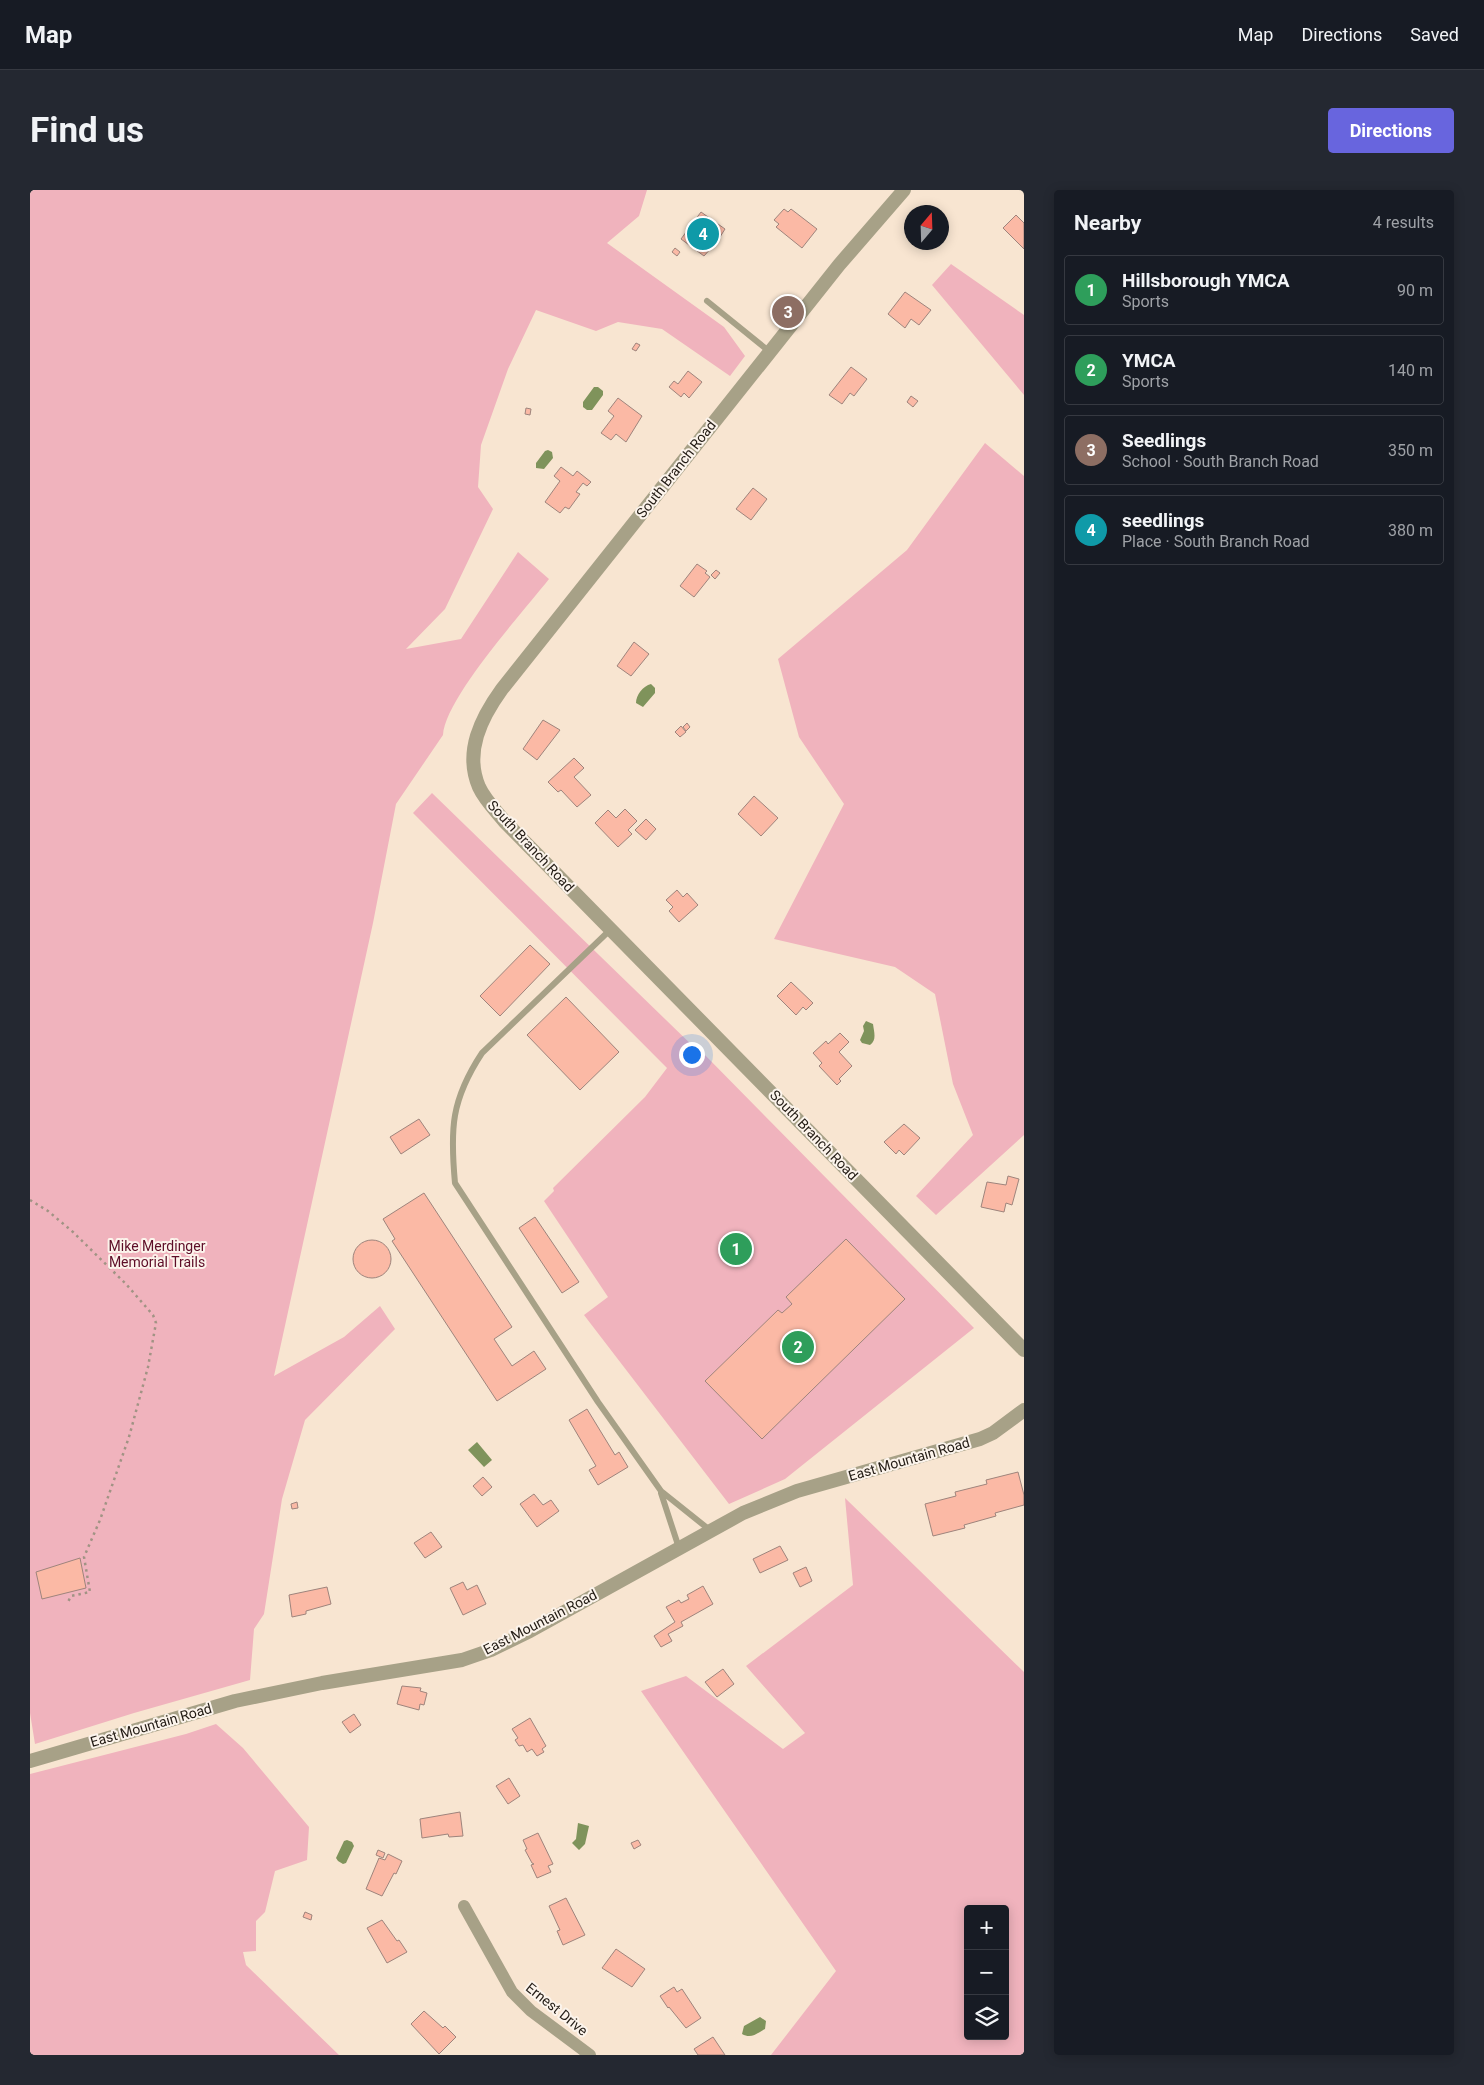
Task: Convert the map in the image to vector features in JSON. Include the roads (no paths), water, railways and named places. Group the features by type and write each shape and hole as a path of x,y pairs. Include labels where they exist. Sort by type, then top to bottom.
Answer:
{"street":[{"name":"South Branch Road","path":"904,190 839,265 490,705 476,734 473,753 474,766 479,787 487,801 505,822 1024,1350"},
{"name":"East Mountain Road","path":"30,1761 254,1697 322,1683 462,1660 491,1650 530,1631 743,1513 796,1491 980,1439 994,1433 1024,1410"},
{"name":"Ernest Drive","path":"464,1906 512,1992 531,2011 590,2055"}],"lane":[{"path":"706,301 770,352"},
{"path":"611,929 482,1053 468,1075 457,1100 453,1124 455,1184 598,1402 660,1492 679,1548"},
{"path":"660,1492 711,1531"}],"place":[{"name":"seedlings","path":"703,234"},
{"name":"Seedlings","path":"788,312"},
{"name":"Hillsborough YMCA","path":"736,1249"},
{"name":"YMCA","path":"798,1347"}],"park label":[{"name":"Mike Merdinger Memorial Trails","path":"157,1254"}]}
